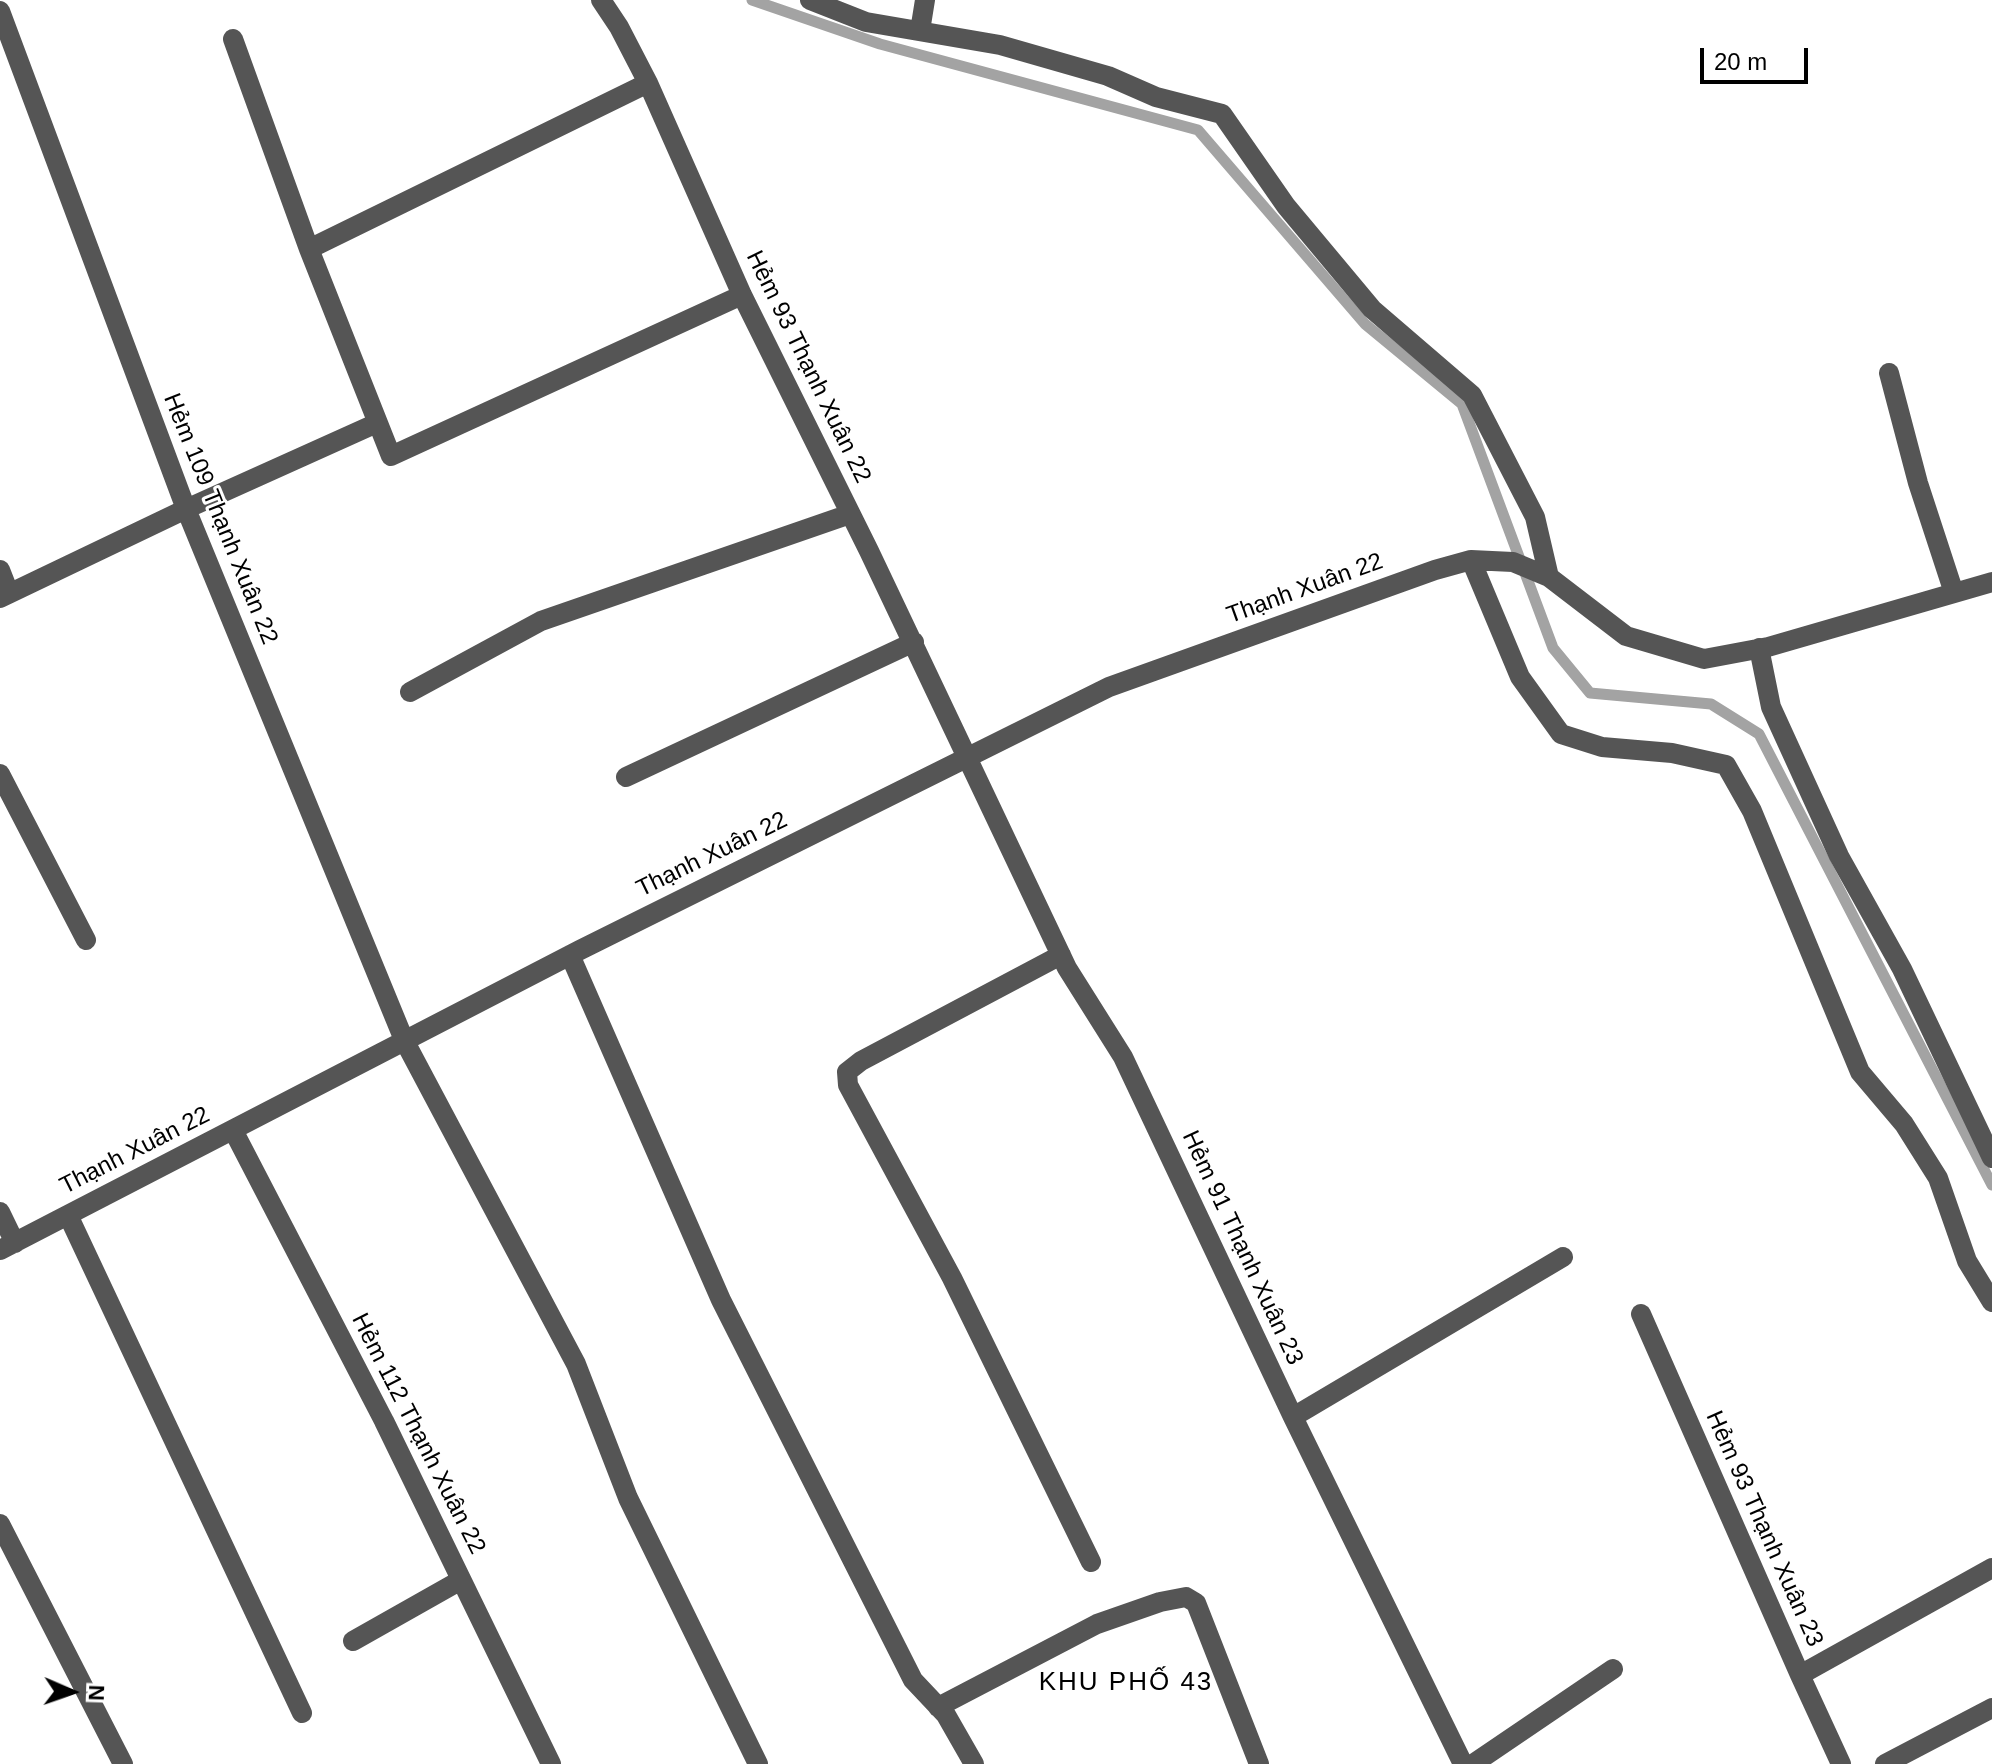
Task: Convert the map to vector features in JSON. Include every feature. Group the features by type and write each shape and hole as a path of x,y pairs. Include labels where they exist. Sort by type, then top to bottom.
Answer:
{"street":[{"name":"Hẻm 93 Thạnh Xuân 22","path":"601,0 648,83 742,295 968,757"},
{"path":"810,0 866,22 1000,45 1108,76 1156,97 1222,114 1286,206 1372,309 1472,395 1535,517 1549,577"},
{"path":"920,31 925,0"},
{"name":"Hẻm 109 Thạnh Xuân 22","path":"0,11 186,509 404,1040 576,1364 628,1498 758,1764"},
{"path":"233,39 309,249 391,456 742,295"},
{"path":"309,249 648,83"},
{"path":"1889,373 1918,483 1954,593"},
{"path":"0,570 4,596 377,423"},
{"path":"410,692 541,621 850,514"},
{"path":"1471,560 1520,677 1561,734 1602,747 1672,753 1726,765 1752,811 1860,1072 1904,1124 1938,1178 1967,1261 1992,1302"},
{"name":"Thạnh Xuân 22","path":"7,1247 570,955 1109,687 1435,570 1471,560 1513,562 1549,577 1626,636 1704,659 1759,648 1992,582"},
{"path":"626,777 914,642"},
{"path":"1759,648 1771,707 1833,842 1902,969 1992,1158"},
{"name":"Hẻm 91 Thạnh Xuân 23","path":"968,757 1061,955 1123,1057 1293,1417 1463,1764"},
{"path":"0,774 86,940"},
{"path":"570,955 721,1300 913,1680 946,1715 974,1764"},
{"path":"1061,955 861,1061 847,1072 848,1085 952,1278 1091,1562"},
{"name":"Hẻm 112 Thạnh Xuân 22","path":"233,1130 384,1421 551,1764"},
{"path":"0,1212 7,1247"},
{"path":"68,1215 302,1713"},
{"path":"1293,1417 1563,1257"},
{"name":"Hẻm 93 Thạnh Xuân 23","path":"1641,1314 1841,1764"},
{"path":"0,1524 123,1764"},
{"path":"1800,1675 1992,1568"},
{"path":"353,1641 461,1580"},
{"path":"938,1707 1097,1624 1160,1602 1192,1598 1259,1764"},
{"path":"1473,1764 1613,1669"},
{"path":"1885,1764 1992,1708"}],"waterway":[{"path":"752,0 880,44 1198,130 1365,324 1462,404 1553,648 1590,693 1711,704 1759,734 1992,1185"}],"district":[{"name":"KHU PHỐ 43","path":"1126,1683"}]}
